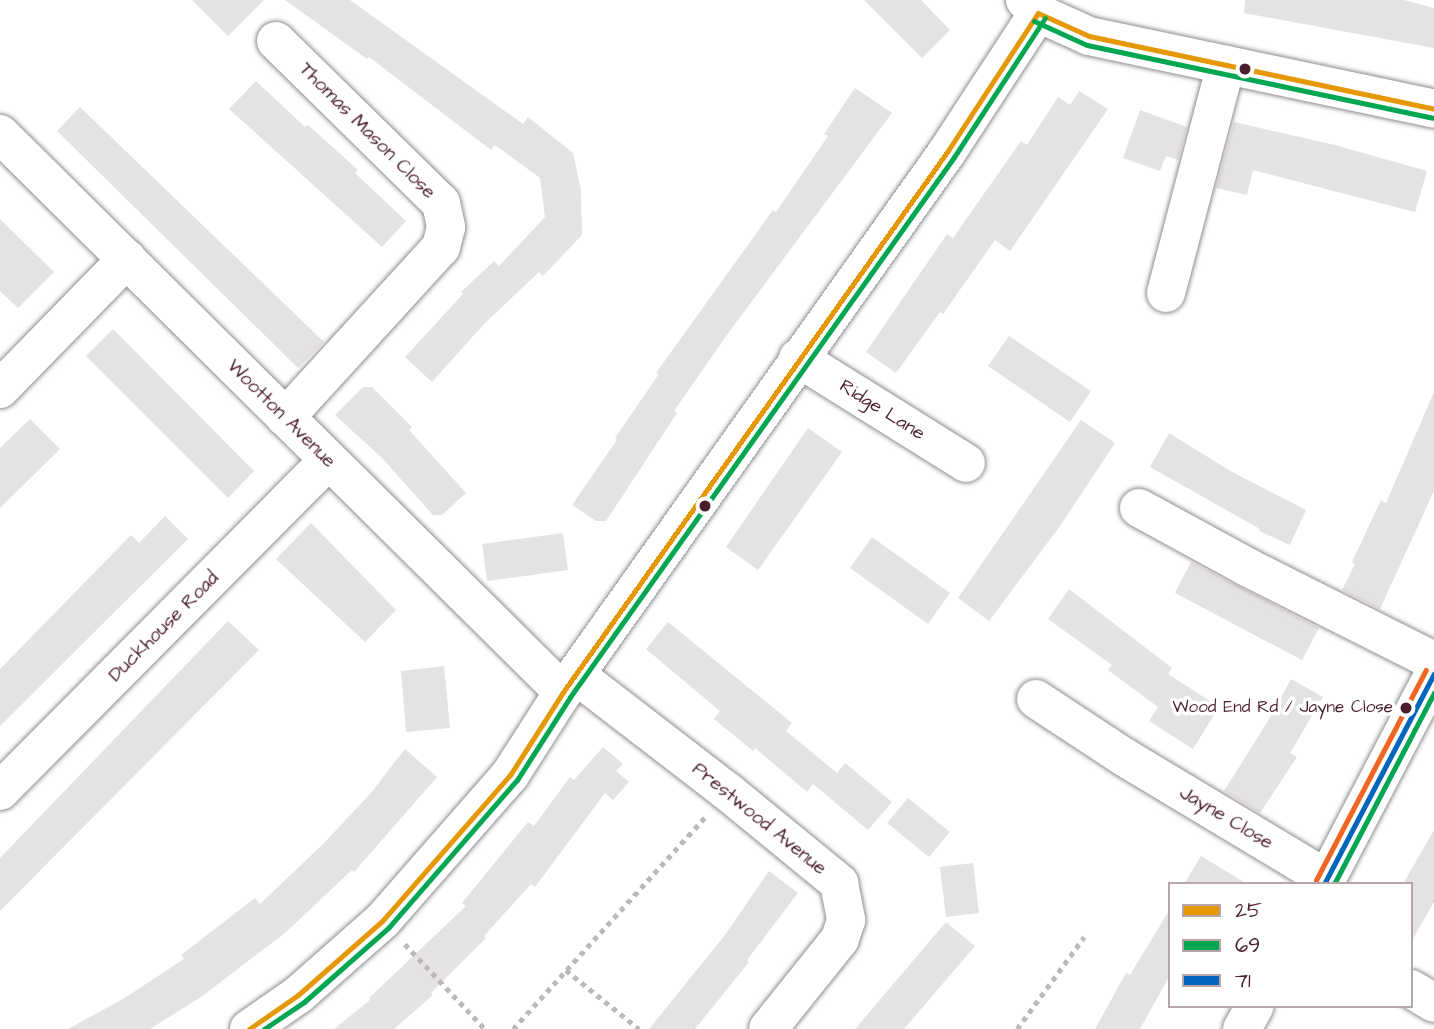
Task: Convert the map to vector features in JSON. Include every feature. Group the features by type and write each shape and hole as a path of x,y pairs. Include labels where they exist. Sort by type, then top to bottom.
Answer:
{"street":[{"path":"249,1029 298,995 383,920 510,775 569,684 798,358 947,152 1031,7 1088,36 1434,109"},
{"name":"Thomas Mason Close","path":"276,41 441,203 446,227 441,247 285,418"},
{"path":"1166,293 1226,65"},
{"name":"Wootton Avenue","path":"0,134 327,462 569,684"},
{"path":"0,389 127,260"},
{"name":"Ridge Lane","path":"798,358 966,463"},
{"name":"Duckhouse Road","path":"0,791 327,462"},
{"path":"1139,508 1247,567 1434,661"},
{"path":"1326,881 1434,674"},
{"name":"Prestwood Avenue","path":"569,684 728,792 839,883 846,920 840,939 768,1029"},
{"name":"Jayne Close","path":"1036,699 1124,757 1326,881"},
{"path":"1413,990 1434,1003"},
{"path":"1242,1029 1254,1008"}],"path":[{"path":"513,1029 728,792"},
{"path":"383,920 485,1029"},
{"path":"1017,1029 1084,937"},
{"path":"566,970 639,1029"}],"building":[{"path":"192,0 264,0 228,36"},
{"path":"285,0 350,0 523,124 528,117 573,153 581,190 582,235 543,276 539,272 484,324 432,382 405,357 463,294 461,292 494,261 499,266 545,217 540,178 495,145 491,150 369,57 367,59"},
{"path":"864,0 921,0 950,30 922,58"},
{"path":"1245,0 1404,0 1434,8 1434,48 1244,13"},
{"path":"256,81 305,127 308,125 358,170 355,173 406,221 382,247 229,109"},
{"path":"855,88 892,113 729,332 674,411 677,413 606,521 596,521 572,505 659,374 656,373 773,210 776,212 828,136 824,134"},
{"path":"1079,91 1108,109 1010,251 995,240 943,314 940,312 896,373 866,352 947,234 953,238 1021,141 1027,145 1058,97 1070,105"},
{"path":"80,107 324,342 298,368 57,131"},
{"path":"1140,110 1187,127 1178,160 1166,156 1160,171 1123,158"},
{"path":"1234,122 1335,145 1427,171 1415,212 1253,170 1247,195 1216,188"},
{"path":"0,219 54,272 18,308 0,291"},
{"path":"113,329 254,471 228,498 86,356"},
{"path":"1009,336 1091,391 1070,422 988,366"},
{"path":"363,387 372,387 412,427 409,430 466,493 442,515 433,515 382,458 335,415"},
{"path":"1434,392 1434,491 1380,609 1342,590 1381,500 1386,503"},
{"path":"30,419 60,449 0,508 0,448"},
{"path":"1081,420 1115,443 1060,526 989,621 958,598"},
{"path":"808,428 842,452 758,570 726,547"},
{"path":"1169,433 1232,472 1306,510 1290,545 1259,531 1260,529 1150,467"},
{"path":"165,516 188,539 0,726 0,669 131,535 139,543"},
{"path":"311,523 396,610 365,642 276,559"},
{"path":"563,533 568,570 487,581 482,544"},
{"path":"872,537 950,593 928,624 850,568"},
{"path":"1191,562 1319,628 1302,660 1175,593"},
{"path":"1069,589 1172,668 1168,674 1219,707 1193,749 1149,721 1158,707 1108,670 1112,665 1048,619"},
{"path":"228,621 259,650 0,911 0,858"},
{"path":"668,622 792,723 786,731 837,773 845,763 892,802 868,830 813,784 807,792 755,748 753,751 714,719 720,711 646,649"},
{"path":"444,666 450,728 406,732 401,671"},
{"path":"1291,679 1323,697 1290,753 1297,757 1260,813 1224,791"},
{"path":"603,747 623,764 616,771 629,782 613,800 605,793 535,887 531,884 484,936 486,938 431,993 433,995 394,1029 334,1029 370,1000 369,998 466,906 462,903 528,822 534,826 570,777 574,780"},
{"path":"405,749 437,777 354,872 352,870 285,933 201,997 150,1029 68,1029 123,999 184,959 181,955 255,898 260,904 323,844 370,794"},
{"path":"908,798 950,832 929,857 887,823"},
{"path":"1434,830 1434,902 1413,939 1413,882 1404,882"},
{"path":"1201,856 1244,882 1185,882"},
{"path":"973,863 979,913 946,917 940,867"},
{"path":"769,871 798,893 747,960 749,962 695,1029 649,1029 725,935"},
{"path":"1168,912 1168,979 1140,1029 1095,1029 1126,973 1130,975"},
{"path":"946,922 975,946 904,1029 855,1029"}],"transit line":[{"name":"25","path":"1038,13 1089,36 1434,109"},
{"name":"25","path":"249,1029 298,995 383,920 510,775 563,692 947,152 1038,13"},
{"name":"69","path":"264,1029 304,1002 389,927 517,780 570,697 954,157 1045,18"},
{"name":"69","path":"1034,21 1087,45 1432,118"},
{"path":"1316,880 1426,670"},
{"name":"71","path":"1325,882 1434,674"},
{"name":"69","path":"1335,882 1434,693"}],"place":[{"name":"Wood End Rd / Jayne Close","path":"1406,708"}]}
